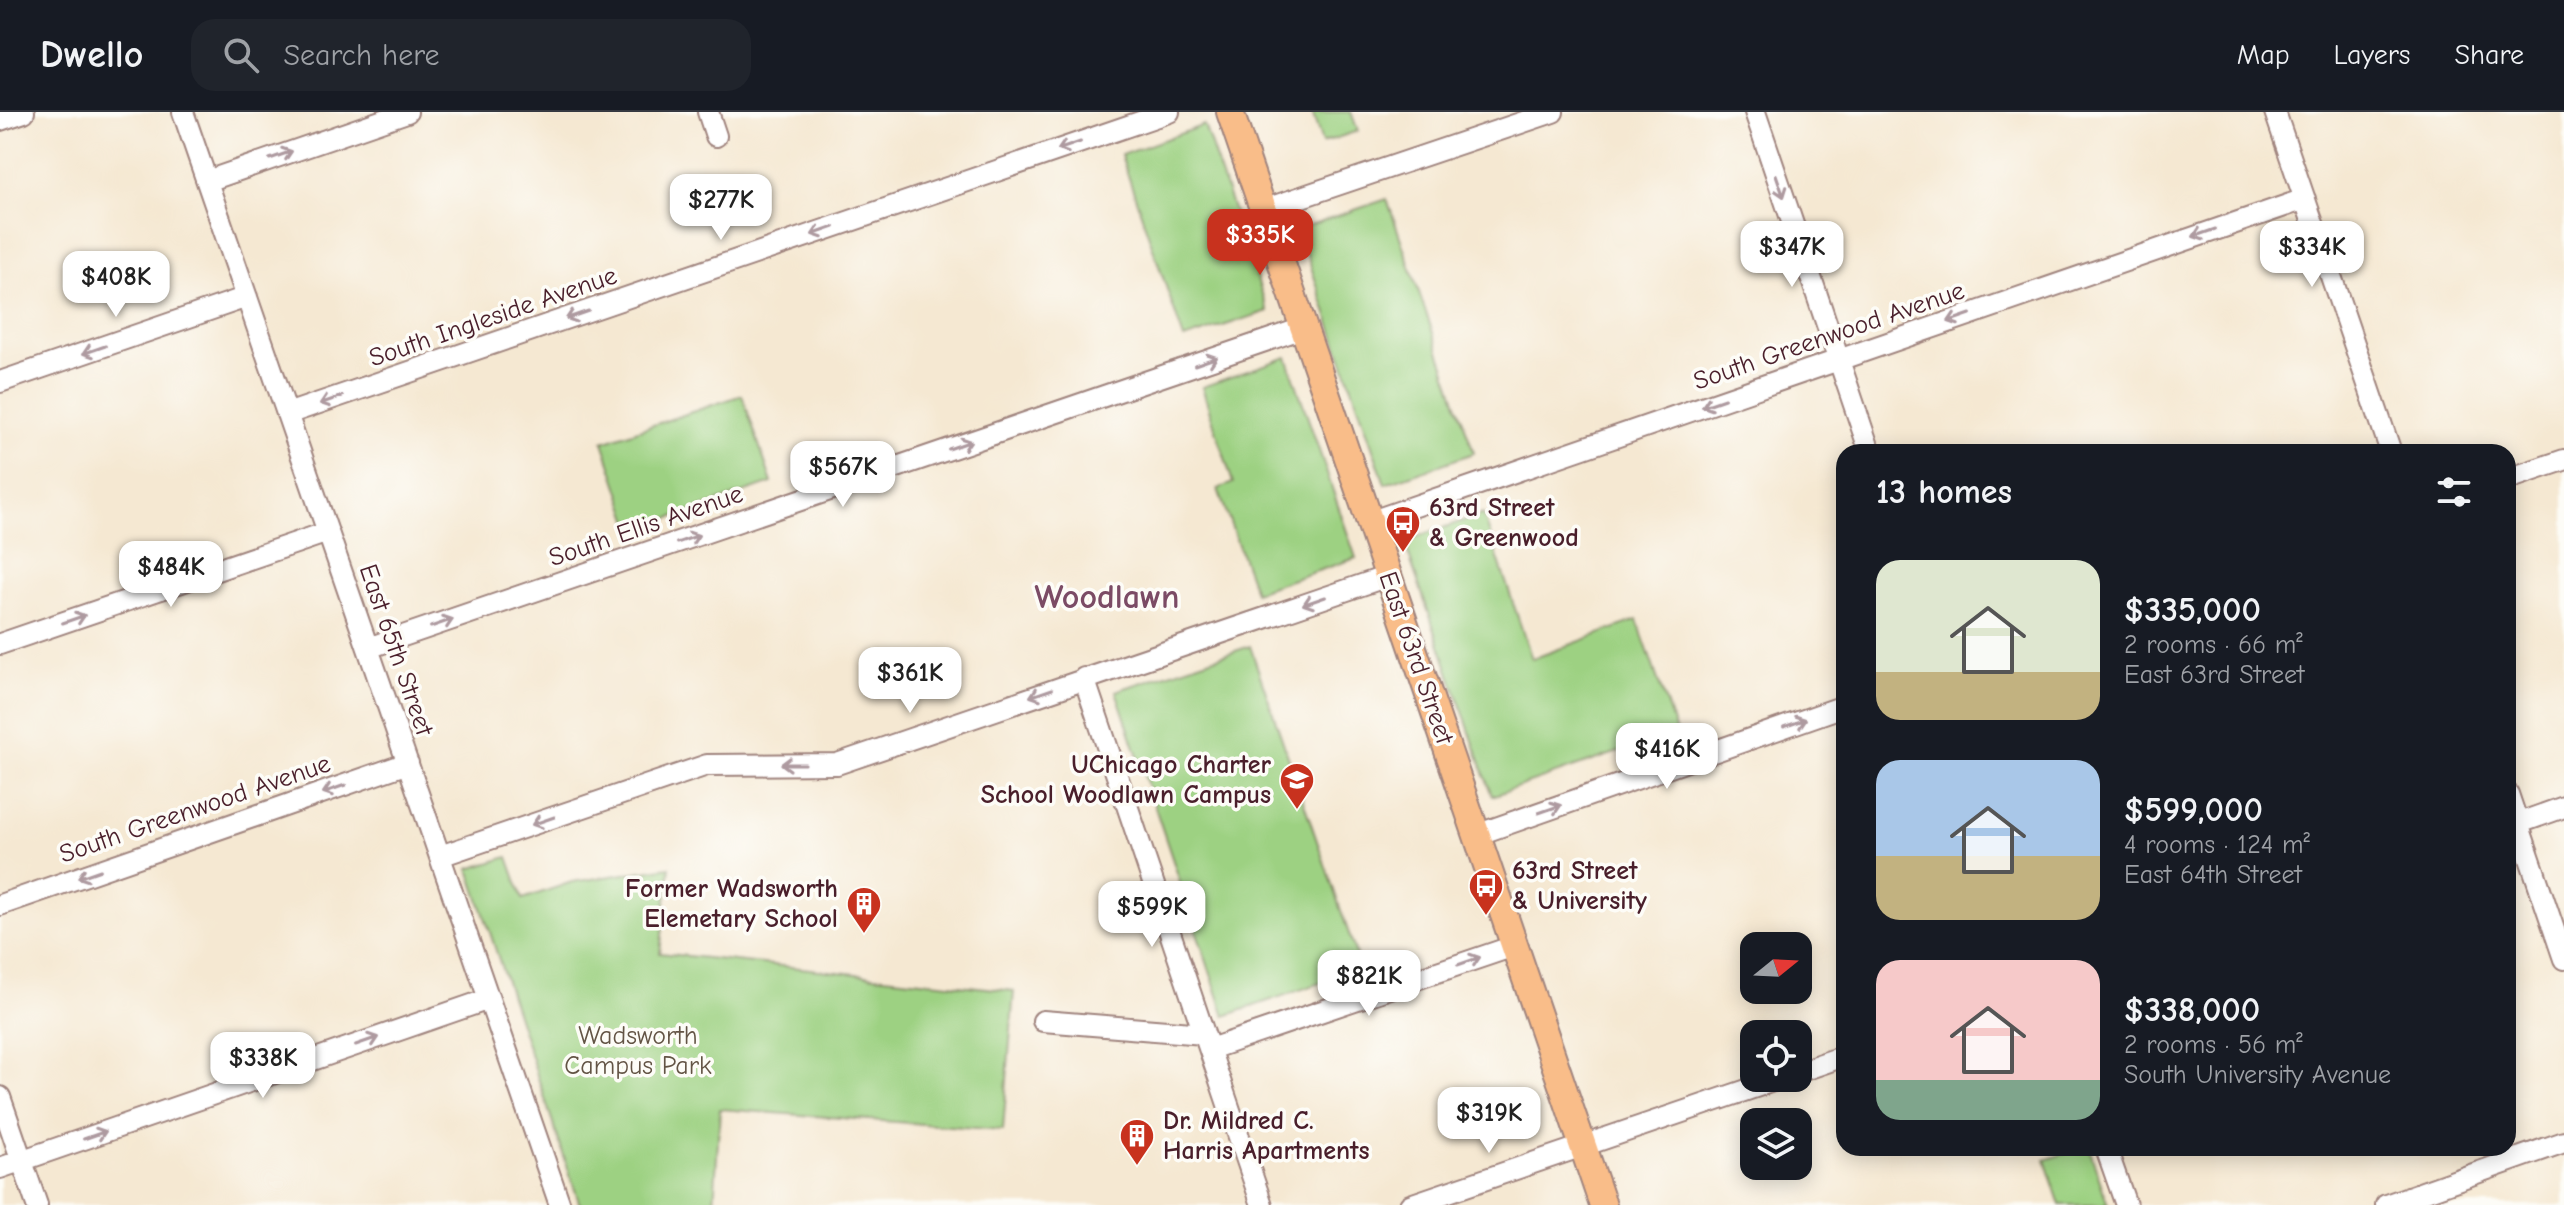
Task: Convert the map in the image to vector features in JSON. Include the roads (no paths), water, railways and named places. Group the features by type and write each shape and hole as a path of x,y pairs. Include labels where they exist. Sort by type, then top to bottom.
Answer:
{"main road":[{"name":"East 63rd Street","path":"1230,112 1603,1205"}],"street":[{"path":"0,120 24,112"},
{"name":"East 65th Street","path":"183,112 560,1205"},
{"path":"207,181 407,112"},
{"path":"708,112 716,136"},
{"name":"South Ingleside Avenue","path":"287,414 1169,112"},
{"path":"1263,210 1553,112"},
{"path":"1755,112 1867,444"},
{"path":"2275,112 2388,444"},
{"name":"South Greenwood Avenue","path":"1369,522 2305,199"},
{"path":"0,382 247,297"},
{"name":"South Ellis Avenue","path":"368,648 1303,328"},
{"path":"2516,476 2564,460"},
{"path":"0,644 328,532"},
{"path":"440,856 707,765 837,764 1388,576"},
{"path":"1084,678 1262,1205"},
{"path":"1476,835 1836,709"},
{"name":"South Greenwood Avenue","path":"0,905 408,763"},
{"path":"2516,824 2564,807"},
{"path":"2516,833 2564,959"},
{"path":"1043,1021 1207,1041 1514,946"},
{"path":"0,1168 489,999"},
{"path":"1812,1067 1836,1059"},
{"path":"1410,1205 1741,1092"},
{"path":"0,1097 37,1205"},
{"path":"2386,1205 2564,1142"},
{"path":"2109,1156 2126,1205"}],"place":[{"name":"63rd Street & Greenwood","path":"1403,554"},
{"name":"UChicago Charter School Woodlawn Campus","path":"1297,811"},
{"name":"63rd Street & University","path":"1486,917"},
{"name":"Former Wadsworth Elemetary School","path":"864,935"},
{"name":"Dr. Mildred C. Harris Apartments","path":"1137,1167"}],"district":[{"name":"Woodlawn","path":"1107,597"}],"park label":[{"name":"Wadsworth Campus Park","path":"638,1051"}]}
